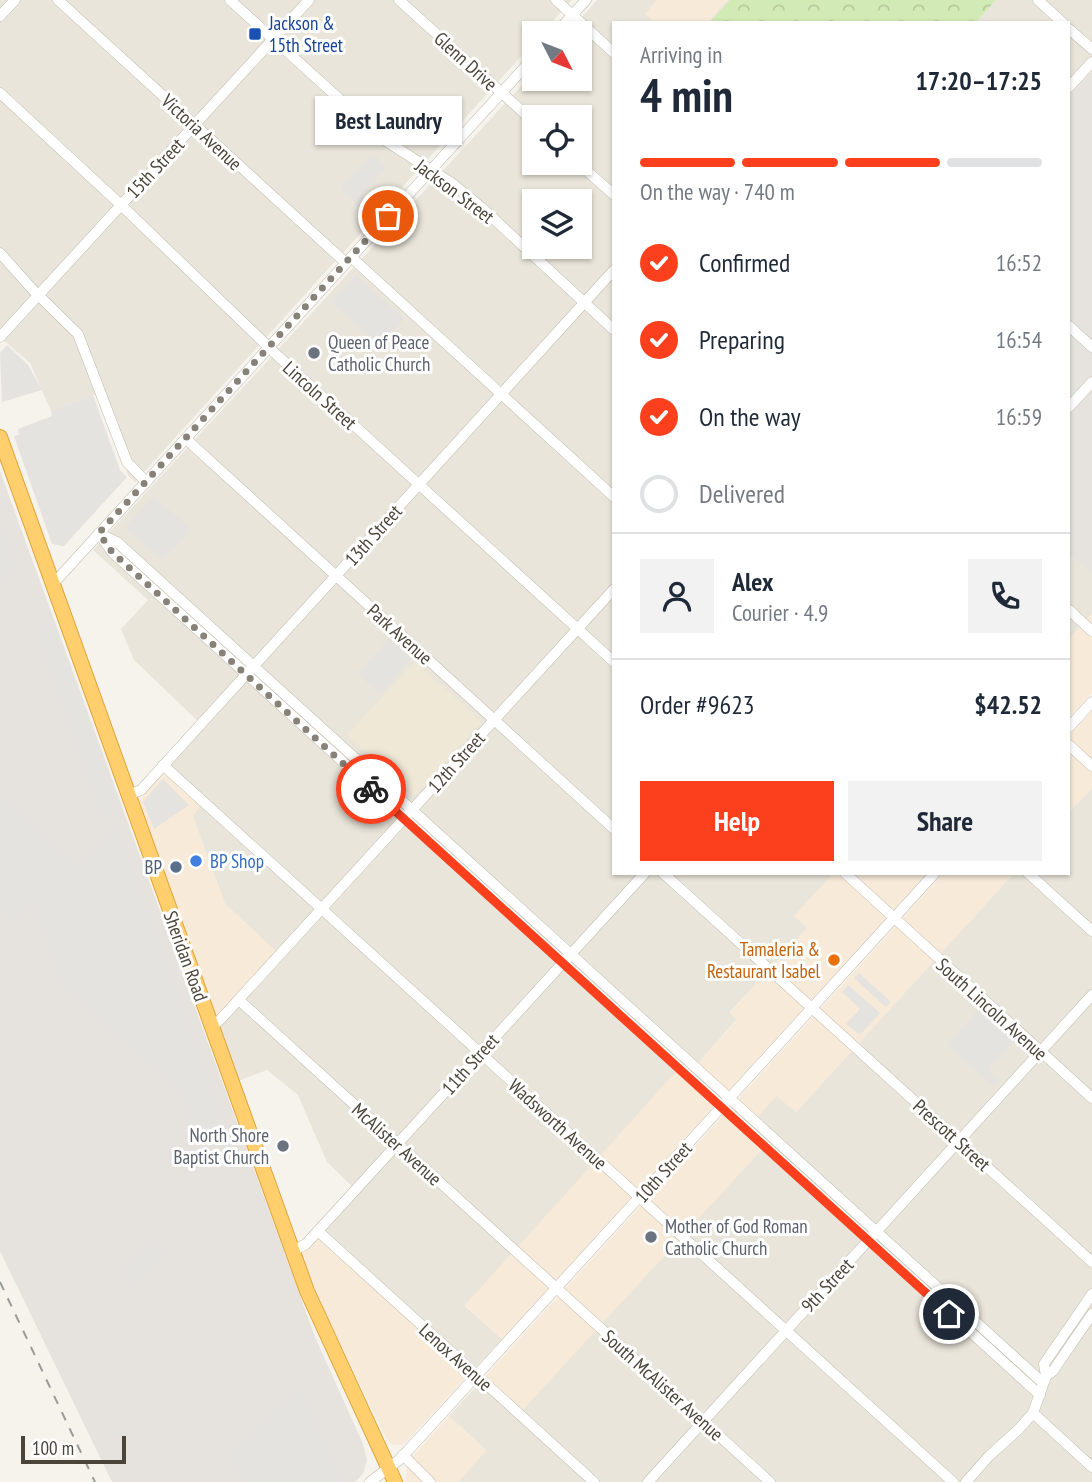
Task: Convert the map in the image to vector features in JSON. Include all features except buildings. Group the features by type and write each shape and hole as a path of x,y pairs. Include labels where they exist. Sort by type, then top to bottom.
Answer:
{"highway":[{"name":"Sheridan Road","path":"0,437 307,1291 395,1482"}],"street":[{"path":"0,16 15,0"},
{"name":"Victoria Avenue","path":"58,0 194,125 502,394 612,494"},
{"name":"Jackson Street","path":"230,0 386,141 481,207 612,328"},
{"name":"15th Street","path":"0,337 309,0"},
{"name":"Glenn Drive","path":"399,0 522,111"},
{"path":"555,0 612,52"},
{"path":"567,21 586,0"},
{"path":"1038,0 1061,21"},
{"path":"1070,30 1092,49"},
{"path":"1070,86 1092,62"},
{"path":"52,584 522,70"},
{"name":"Lincoln Street","path":"0,93 269,348 612,660"},
{"path":"592,175 612,193"},
{"path":"0,253 83,342 127,462 146,482"},
{"name":"13th Street","path":"128,795 141,790 612,272"},
{"path":"1070,327 1092,347"},
{"path":"1070,407 1092,382"},
{"name":"Park Avenue","path":"186,439 612,827"},
{"path":"99,533 117,542 404,819 1040,1395"},
{"name":"12th Street","path":"211,1025 219,1021 239,1000 612,591"},
{"path":"1070,611 1092,631"},
{"path":"250,670 412,811 876,1232 1044,1380"},
{"path":"1070,726 1092,702"},
{"path":"1070,746 1092,766"},
{"name":"Wadsworth Avenue","path":"163,765 953,1482"},
{"name":"11th Street","path":"293,1251 306,1244 643,875"},
{"path":"665,875 812,1009"},
{"path":"847,875 894,918"},
{"name":"10th Street","path":"370,1482 403,1455 477,1376 933,875"},
{"path":"1030,875 1092,931"},
{"name":"South Lincoln Avenue","path":"894,918 1092,1098"},
{"name":"9th Street","path":"648,1482 1092,995"},
{"name":"McAlister Avenue","path":"239,1000 556,1289"},
{"name":"Prescott Street","path":"812,1009 1092,1262"},
{"name":"Lenox Avenue","path":"318,1231 594,1482"},
{"name":"South McAlister Avenue","path":"556,1289 770,1482"},
{"path":"966,1482 1033,1413 1044,1380 1044,1364 1092,1294"},
{"path":"1044,1380 1092,1314"},
{"path":"1033,1413 1092,1467"},
{"path":"403,1455 430,1482"}],"shaded area":[{"path":"0,0 572,0 553,21 522,21 522,55 135,482 128,475 96,394 51,411 30,363 0,337"},
{"path":"597,0 657,0 646,14 654,21 612,21 612,875 832,875 795,915 808,928 730,1012 737,1019 690,1072 465,1306 502,1339 473,1370 322,1228 356,1190 327,1162 298,1095 267,1070 238,1081 217,1024 280,955 225,904 193,817 167,767 204,727 134,660 121,629 148,600 93,550 522,85 522,91 592,91 592,21 579,21"},
{"path":"657,0 728,0 709,21 654,21 645,14"},
{"path":"728,0 1092,0 1092,72 1070,96 1070,21 709,21"},
{"path":"1092,72 1092,574 1070,555 1070,96"},
{"path":"373,153 386,168 361,196 371,205 366,211 341,188"},
{"path":"356,275 404,319 380,346 331,302"},
{"path":"7,345 28,365 42,390 2,402 0,353"},
{"path":"93,395 120,470 127,477 64,546 52,544 14,436 19,435 18,429 52,416 51,411"},
{"path":"0,471 315,1337 363,1444 367,1460 363,1474 355,1482 112,1482 0,1251"},
{"path":"154,496 191,530 162,560 125,528"},
{"path":"0,517 19,565 4,583 0,572"},
{"path":"1070,555 1092,574 1092,614 1070,638"},
{"path":"1092,614 1092,693 1070,716 1070,638"},
{"path":"54,621 122,811 101,818 38,642 41,627"},
{"path":"390,638 412,658 380,694 358,674"},
{"path":"415,662 482,722 415,796 347,735"},
{"path":"1092,711 1092,788 1070,811 1070,735"},
{"path":"167,767 202,802 193,817 225,904 280,955 217,1024 139,803 148,788"},
{"path":"163,779 189,805 154,829 143,802"},
{"path":"1092,788 1092,1482 458,1482 486,1450 449,1416 483,1379 749,1126 777,1095 796,1112 1012,875 1070,875 1070,811"},
{"path":"0,794 78,864 122,821 122,833 231,1140 213,1148 198,1148 185,1115 185,1102 181,1096 72,994 64,996 37,916 30,905 13,923 0,911"},
{"path":"832,875 849,875 852,878 855,875 925,875 502,1339 465,1305 683,1064 691,1071 737,1020 730,1013 807,928 794,916"},
{"path":"942,875 1012,875 796,1112 776,1096 750,1126 768,1143 520,1413 483,1379"},
{"path":"859,973 891,1002 886,1007 854,978"},
{"path":"848,985 880,1013 860,1035 846,1024 860,1009 842,992"},
{"path":"979,1009 1015,1040 988,1069 1000,1081 995,1087 947,1045"},
{"path":"322,1228 473,1370 403,1445 393,1445 387,1440 329,1320 300,1251"},
{"path":"153,1238 170,1250 135,1288 119,1274"},
{"path":"301,1390 344,1479 341,1482 243,1482 229,1454 289,1395"},
{"path":"449,1416 486,1451 458,1482 406,1482 407,1467 414,1455"}],"green space":[{"path":"730,0 996,0 977,21 711,21"},
{"path":"113,546 240,659 240,661"},
{"path":"261,678 399,804 399,805 259,680"},
{"path":"417,824 558,948 557,951"},
{"path":"578,967 715,1092 716,1095 575,968"},
{"path":"735,1111 864,1226 864,1228 734,1113"},
{"path":"882,1242 1028,1374 1028,1376 879,1245"}],"railway":[{"path":"0,1282 95,1482"}],"way so far":[{"path":"371,789 112,552 99,533 388,216"}],"place":[{"name":"Jackson & 15th Street","path":"255,34"},
{"name":"Best Laundry","path":"388,216"},
{"name":"Queen of Peace Catholic Church","path":"314,353"},
{"name":"BP Shop","path":"196,861"},
{"name":"BP","path":"176,867"},
{"name":"Tamaleria & Restaurant Isabel","path":"834,960"},
{"name":"North Shore Baptist Church","path":"283,1146"},
{"name":"Mother of God Roman Catholic Church","path":"651,1237"}],"route":[{"path":"371,789 949,1314"}]}
